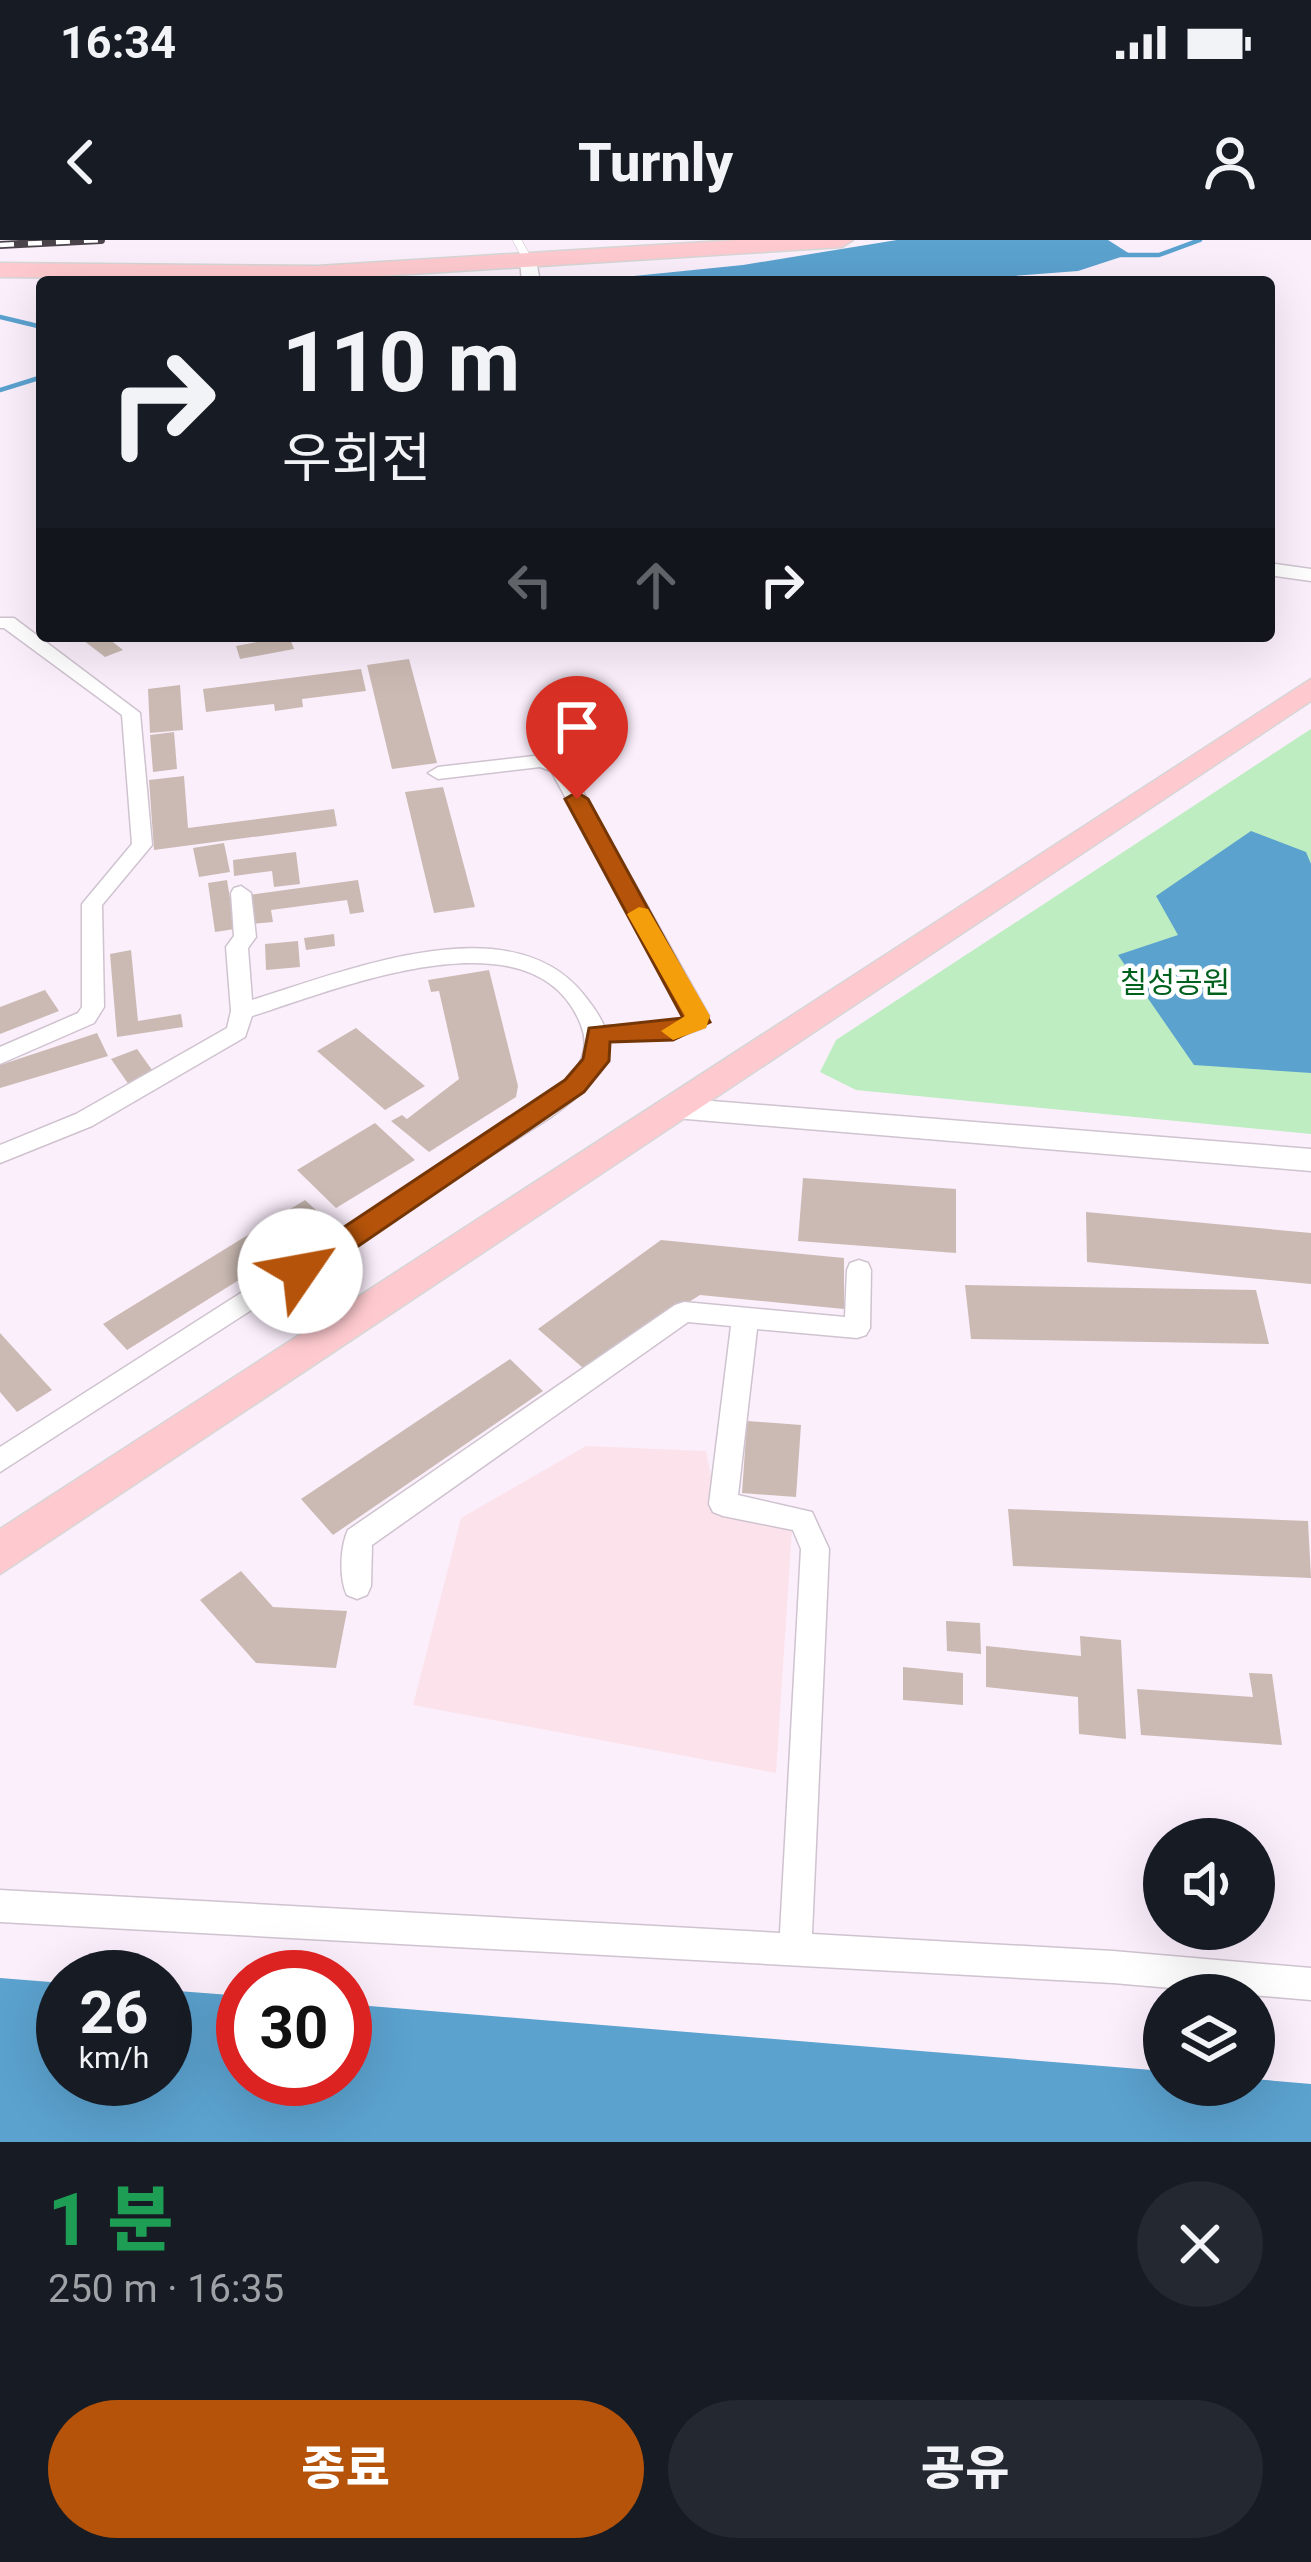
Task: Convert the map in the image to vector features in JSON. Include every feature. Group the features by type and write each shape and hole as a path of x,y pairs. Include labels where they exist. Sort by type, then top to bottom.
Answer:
{"main road":[{"path":"0,270 317,273 842,240"},
{"path":"0,1554 1311,688"}],"street":[{"path":"1275,570 1311,575"},
{"path":"0,623 26,635 131,713 142,845 92,904 93,1006 86,1018 0,1056"},
{"path":"439,773 542,761 559,767 698,1016 698,1022 673,1031 598,1034"},
{"path":"0,1154 84,1120 238,1032 241,893"},
{"path":"0,1461 510,1132 586,1075 596,1061 598,1034 574,990 558,977 519,961 466,954 432,956 242,1011"},
{"path":"674,1108 1311,1160"},
{"path":"357,1586 358,1539 683,1312 857,1328 859,1270"},
{"path":"745,1318 723,1504 802,1520 815,1549 795,1949"},
{"path":"0,1906 795,1949 1311,1984"}],"shaded area":[{"path":"586,1446 706,1451 718,1512 792,1530 776,1773 413,1705 461,1518"}],"green space":[{"name":"칠성공원","path":"1311,729 1311,1134 856,1090 820,1072 836,1040"}],"water":[{"path":"897,240 1108,240 1130,254 1078,271 1014,276 634,276 743,265"},
{"path":"1251,831 1306,852 1311,864 1311,1073 1194,1065 1118,955 1178,935 1156,896"},
{"path":"0,1978 36,1981 36,2106 192,2106 192,1992 216,1994 216,2106 372,2106 372,2006 1143,2069 1143,2106 1275,2106 1275,2081 1311,2084 1311,2142 0,2142"}],"building":[{"path":"86,642 113,642 123,650 105,657"},
{"path":"291,642 294,649 240,659 236,646"},
{"path":"409,659 437,763 392,769 367,665"},
{"path":"361,669 366,691 302,699 303,707 275,711 274,704 206,712 203,689"},
{"path":"180,685 183,730 150,733 148,689"},
{"path":"174,732 177,769 153,772 150,735"},
{"path":"184,776 188,828 334,809 337,826 154,850 149,780"},
{"path":"443,787 475,907 434,913 405,792"},
{"path":"224,843 230,872 199,877 193,848"},
{"path":"296,852 300,884 274,887 272,871 234,876 233,860"},
{"path":"227,880 235,929 215,932 208,883"},
{"path":"358,880 364,912 350,914 347,900 271,910 273,922 252,924 248,895"},
{"path":"334,934 335,946 306,950 304,938"},
{"path":"298,941 300,967 266,970 265,944"},
{"path":"131,950 138,1021 181,1014 183,1027 117,1037 110,954"},
{"path":"489,970 518,1086 516,1097 429,1152 391,1121 402,1115 407,1119 459,1079 439,991 431,992 428,980"},
{"path":"45,990 59,1011 0,1034 0,1007"},
{"path":"356,1028 425,1086 385,1110 317,1051"},
{"path":"97,1033 108,1056 0,1088 0,1065"},
{"path":"137,1049 155,1074 129,1085 111,1059"},
{"path":"375,1123 415,1160 336,1208 297,1170"},
{"path":"803,1178 956,1189 956,1253 798,1241"},
{"path":"305,1200 330,1223 127,1350 103,1324"},
{"path":"1086,1212 1311,1233 1311,1284 1087,1262"},
{"path":"661,1240 844,1258 844,1309 700,1295 583,1368 538,1329"},
{"path":"965,1285 1256,1290 1269,1344 971,1339"},
{"path":"0,1333 52,1390 17,1412 0,1392"},
{"path":"510,1359 543,1391 333,1535 301,1499"},
{"path":"747,1421 801,1425 796,1497 742,1493"},
{"path":"1008,1509 1308,1521 1311,1578 1013,1566"},
{"path":"241,1571 273,1607 347,1611 336,1668 256,1663 200,1600"},
{"path":"946,1621 980,1623 981,1654 947,1651"},
{"path":"1080,1636 1121,1640 1126,1739 1079,1734 1078,1697 986,1687 986,1646 1081,1656"},
{"path":"903,1667 963,1673 963,1705 903,1700"},
{"path":"1249,1673 1272,1674 1282,1745 1141,1735 1137,1689 1253,1697"}],"waterway":[{"path":"1121,255 1159,255 1200,240"},
{"path":"0,317 36,326"},
{"path":"0,390 36,379"}],"railway":[{"path":"0,245 101,240"}],"slow traffic":[{"path":"639,914 698,1016 698,1022 688,1028 673,1031"}],"route":[{"path":"300,1271 574,1086 596,1061 598,1034 673,1031 698,1022 577,799"}]}
